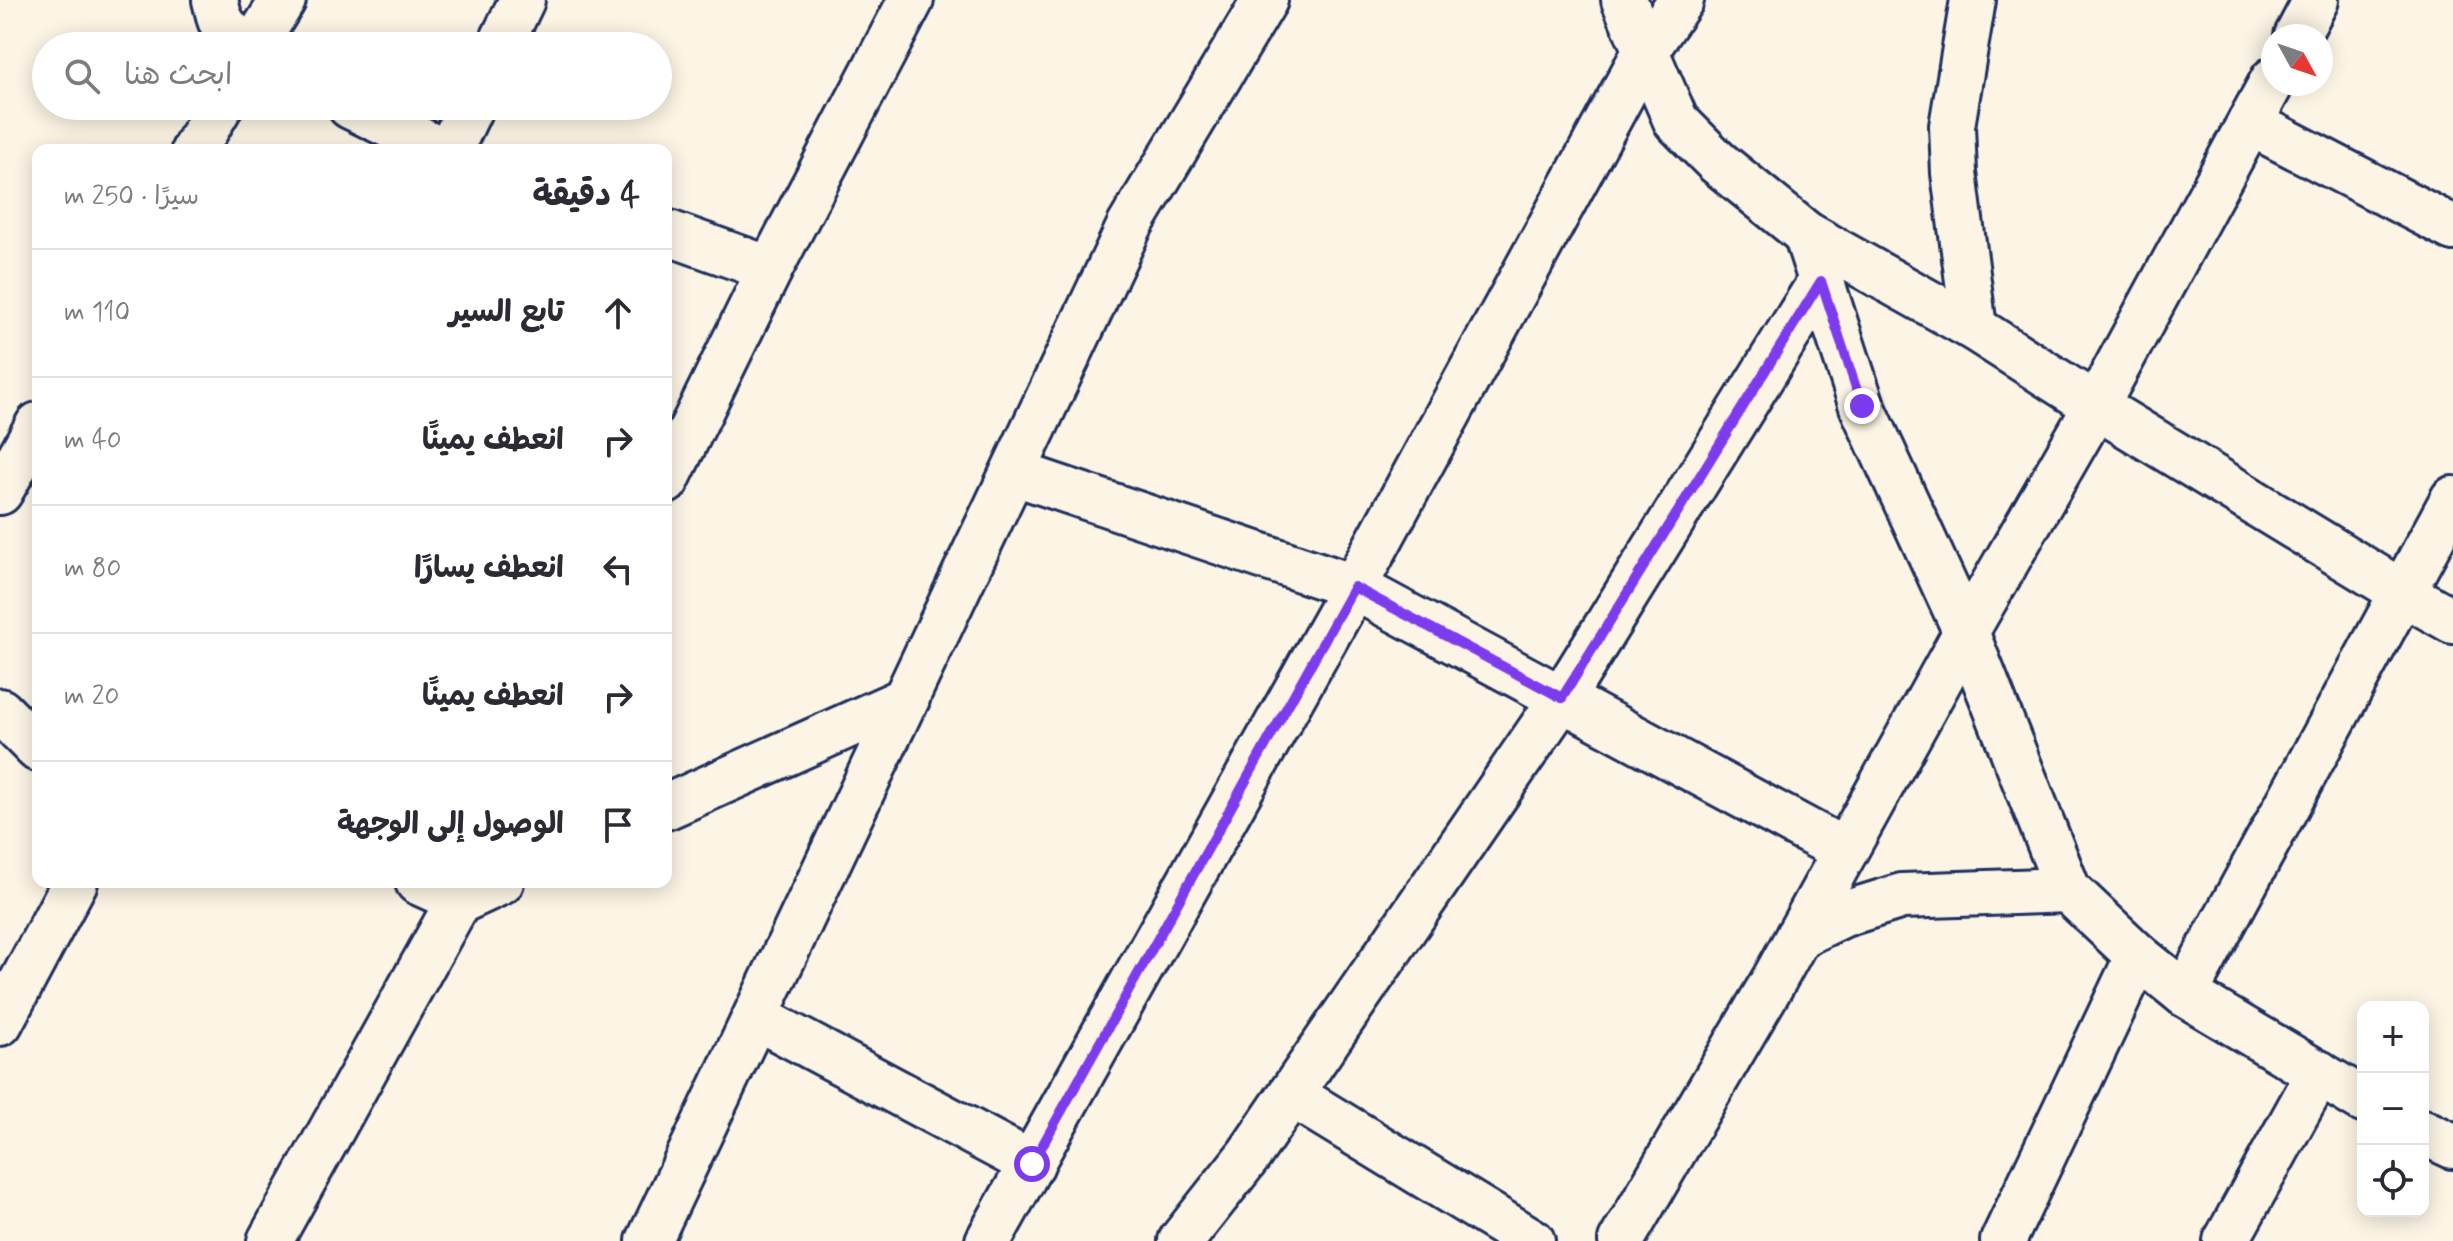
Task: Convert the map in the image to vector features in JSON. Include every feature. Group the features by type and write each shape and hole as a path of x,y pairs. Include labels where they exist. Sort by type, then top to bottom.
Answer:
{"street":[{"path":"215,0 220,20 229,32"},
{"path":"263,32 283,0"},
{"path":"507,32 522,0"},
{"path":"672,469 770,269 911,0"},
{"path":"649,1241 1130,225 1265,0"},
{"path":"1624,0 1676,121 1717,162 1806,234 1974,328 2096,406 2453,621"},
{"path":"988,1241 1354,587 1645,52 1681,0"},
{"path":"1973,0 1952,126 1954,173 1974,328"},
{"path":"2303,24 2316,0"},
{"path":"1621,1241 1798,936 1966,632 2096,406 2264,96"},
{"path":"198,144 212,120"},
{"path":"379,120 428,144"},
{"path":"453,144 464,120"},
{"path":"2250,123 2453,228"},
{"path":"672,234 770,269"},
{"path":"1806,234 1862,406 1966,632 2068,890 2138,956 2185,994 2357,1096"},
{"path":"1181,1241 1249,1155 1562,698 1821,281"},
{"path":"0,492 32,436"},
{"path":"1015,473 1354,587 1845,851"},
{"path":"2185,994 2453,499"},
{"path":"672,804 907,699"},
{"path":"0,711 32,743"},
{"path":"0,1023 72,888"},
{"path":"1798,936 1844,914 1902,896 2068,890"},
{"path":"270,1241 464,891"},
{"path":"2003,1241 2138,956"},
{"path":"756,1017 1032,1164"},
{"path":"2226,1241 2319,1073"},
{"path":"1291,1094 1532,1241"},
{"path":"2429,1135 2453,1146"}],"route":[{"path":"1032,1164 1354,587 1562,698 1821,281 1862,406"}]}
